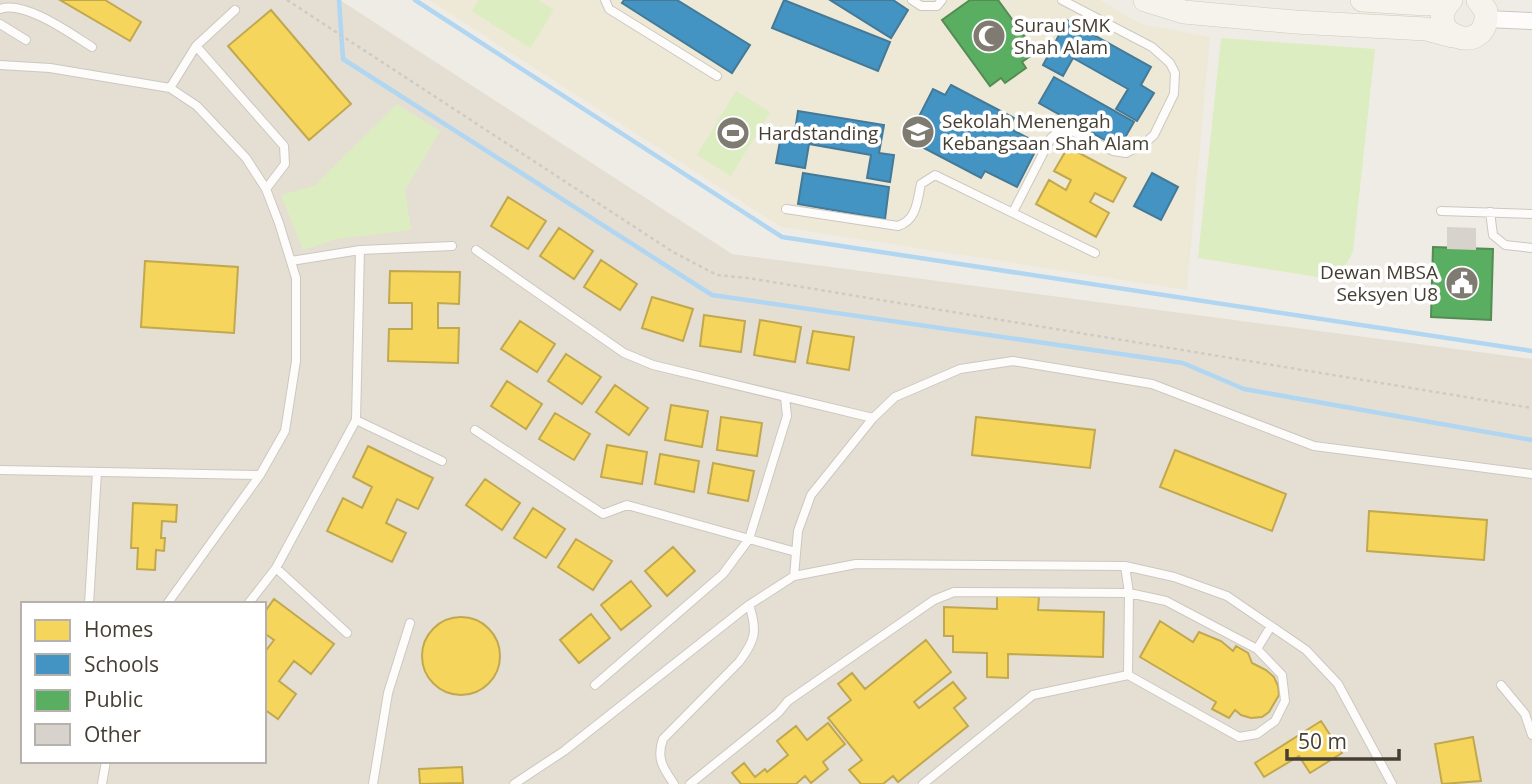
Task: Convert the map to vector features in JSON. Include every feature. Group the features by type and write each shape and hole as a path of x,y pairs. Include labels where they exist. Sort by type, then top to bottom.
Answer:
{"street":[{"path":"1145,0 1184,12 1296,22 1426,29 1461,39 1478,35 1484,28 1482,10 1532,20"},
{"path":"1362,0 1426,4 1450,1"},
{"path":"1450,1 1443,10 1442,20 1452,36"}],"lane":[{"path":"606,0 609,9 717,76"},
{"path":"912,0 921,6 937,6 942,0"},
{"path":"1013,212 1051,138 1058,132 1070,130 1113,151 1126,153 1154,135 1174,94 1175,73 1170,63 1152,47 1062,0"},
{"path":"0,9 11,3 29,7 92,47"},
{"path":"170,88 196,46 235,10"},
{"path":"0,24 26,40"},
{"path":"196,46 284,146 285,164 266,189"},
{"path":"0,65 50,68 170,88 197,106 246,158 266,189 291,261 296,278 296,361 285,431 260,475 168,602"},
{"path":"786,209 898,226 913,218 921,184 935,175 1096,253"},
{"path":"1441,211 1532,214"},
{"path":"1490,212 1493,235 1505,245 1532,248"},
{"path":"291,261 360,250 452,246"},
{"path":"250,602 276,568 356,420 360,250"},
{"path":"476,250 624,353 653,365 873,418"},
{"path":"794,576 798,531 811,495 873,418 895,397 960,369 1013,360 1152,384 1314,446 1532,474"},
{"path":"596,685 723,574 749,539 787,416 785,397"},
{"path":"356,420 442,461"},
{"path":"475,430 603,514 626,505 796,552"},
{"path":"0,470 260,475"},
{"path":"89,602 97,472"},
{"path":"514,784 564,751 748,605 794,576 856,564 1125,566 1174,577 1227,596 1306,650 1338,684 1392,784"},
{"path":"1125,566 1129,593 1128,675"},
{"path":"276,568 348,633"},
{"path":"690,784 778,713 789,701 934,600 954,592 1129,593 1166,601 1257,649 1282,675 1285,702 1275,720 1257,734 1240,737 1128,675 1033,695 923,784"},
{"path":"674,784 660,764 663,739 739,663 750,648 754,638 754,622 748,605"},
{"path":"373,784 388,693 410,623"},
{"path":"1257,649 1271,626"},
{"path":"1501,685 1525,714 1532,735"},
{"path":"102,784 106,763"}],"path":[{"path":"287,0 673,252 716,275 748,278 1532,408"}],"shaded area":[{"path":"0,0 340,0 732,254 1532,359 1532,784 0,784"},
{"name":"Sekolah Menengah Kebangsaan Shah Alam","path":"429,0 1100,0 1141,24 1210,37 1187,290 781,227"}],"green space":[{"path":"479,0 538,0 554,10 530,48 472,11"},
{"path":"1221,38 1375,49 1353,252 1337,280 1198,258"},
{"name":"Hardstanding","path":"736,91 770,112 731,176 697,155"},
{"path":"397,104 440,131 405,190 411,230 337,239 303,250 281,195 314,186"}],"building: Homes":[{"path":"60,0 105,0 141,22 130,41"},
{"path":"271,10 351,104 309,140 228,46"},
{"path":"1068,147 1126,178 1113,202 1095,193 1090,202 1109,213 1096,237 1036,204 1049,180 1066,190 1071,180 1054,171"},
{"path":"508,197 546,221 528,249 491,226"},
{"path":"559,228 593,251 574,279 540,256"},
{"path":"601,260 637,284 620,310 584,287"},
{"path":"145,261 238,267 234,333 141,327"},
{"path":"390,271 460,272 459,304 438,303 438,328 459,328 458,363 388,361 389,329 412,329 412,303 389,303"},
{"path":"652,297 693,309 683,341 642,328"},
{"path":"704,315 745,321 741,352 700,346"},
{"path":"760,320 801,327 795,362 754,355"},
{"path":"520,321 555,344 537,372 501,349"},
{"path":"813,331 854,337 849,370 807,363"},
{"path":"566,354 601,377 582,404 548,381"},
{"path":"507,381 542,404 526,429 491,406"},
{"path":"615,385 648,408 629,435 596,412"},
{"path":"671,405 708,411 702,447 665,440"},
{"path":"555,413 590,434 574,460 539,439"},
{"path":"721,417 762,423 757,456 717,450"},
{"path":"976,417 1095,430 1090,468 972,455"},
{"path":"607,445 647,452 642,484 601,477"},
{"path":"368,446 433,478 418,509 397,499 386,523 406,533 392,562 327,531 343,498 362,508 372,487 353,477"},
{"path":"1175,450 1286,494 1272,531 1160,487"},
{"path":"660,454 699,461 694,492 655,484"},
{"path":"713,463 754,471 748,501 708,493"},
{"path":"485,479 520,503 502,530 466,505"},
{"path":"133,503 177,505 176,522 162,521 161,538 165,538 164,551 156,550 155,570 137,569 138,548 131,548"},
{"path":"533,508 565,529 546,558 514,538"},
{"path":"1369,511 1487,520 1484,560 1367,551"},
{"path":"576,539 612,561 593,590 558,567"},
{"path":"673,547 695,571 667,596 645,571"},
{"path":"631,581 651,606 621,630 601,605"},
{"path":"997,595 1039,597 1038,610 1104,612 1103,657 1008,654 1008,678 987,677 987,653 953,652 953,636 944,636 944,607 997,609"},
{"path":"274,599 334,644 311,674 294,661 279,681 296,694 278,719 266,710 266,650 274,640 266,634 266,610"},
{"path":"591,614 610,638 579,663 560,640"},
{"path":"461,617 476,620 489,628 497,641 500,656 497,671 489,684 476,692 461,695 446,692 433,684 425,671 422,656 425,641 433,628 446,620"},
{"path":"1160,621 1193,642 1199,632 1221,641 1233,651 1236,646 1248,653 1252,663 1274,677 1278,686 1279,695 1269,712 1262,717 1251,718 1235,710 1229,718 1212,709 1216,702 1140,657"},
{"path":"926,640 951,672 914,702 919,708 953,682 966,698 954,708 968,726 898,782 893,776 883,784 861,784 849,770 862,760 828,718 851,700 838,684 852,673 865,689"},
{"path":"1321,721 1342,753 1310,773 1299,756 1264,777 1255,763"},
{"path":"828,723 845,744 823,762 828,769 811,783 805,776 796,784 741,784 732,773 744,763 755,777 765,769 767,772 788,755 777,741 796,726 807,740"},
{"path":"1473,737 1481,781 1442,784 1435,744"},
{"path":"462,767 463,783 420,784 419,769"}],"building: Schools":[{"path":"624,0 677,0 750,45 732,73 622,3"},
{"path":"784,0 890,42 878,71 772,28"},
{"path":"830,0 893,0 908,10 891,38"},
{"path":"1067,20 1151,67 1141,85 1154,93 1137,121 1116,109 1128,89 1073,58 1063,76 1043,65"},
{"path":"1054,77 1134,122 1119,148 1039,103"},
{"path":"951,85 1014,118 1009,128 1039,144 1017,187 985,171 981,178 922,147 925,140 911,132 933,89 945,95"},
{"path":"798,111 884,125 879,153 894,155 890,182 867,178 871,155 809,144 805,168 776,163 781,136 794,138"},
{"path":"803,173 889,187 885,219 798,204"},
{"path":"1152,173 1178,187 1161,220 1134,206"}],"building: Public":[{"name":"Surau SMK Shah Alam","path":"970,0 998,0 1036,52 1022,62 1026,68 1005,83 1001,78 990,86 942,20"},
{"name":"Dewan MBSA Seksyen U8","path":"1433,247 1493,249 1491,320 1431,317"}],"building: Other":[{"path":"1448,228 1475,229 1475,249 1448,248"}],"waterway":[{"path":"339,0 343,59 712,295 1183,363 1244,389 1532,440"},
{"path":"415,0 782,237 1532,351"}],"place":[{"name":"Surau SMK Shah Alam","path":"989,36"},
{"name":"Sekolah Menengah Kebangsaan Shah Alam","path":"918,132"},
{"name":"Hardstanding","path":"733,133"},
{"name":"Dewan MBSA Seksyen U8","path":"1462,283"}]}
